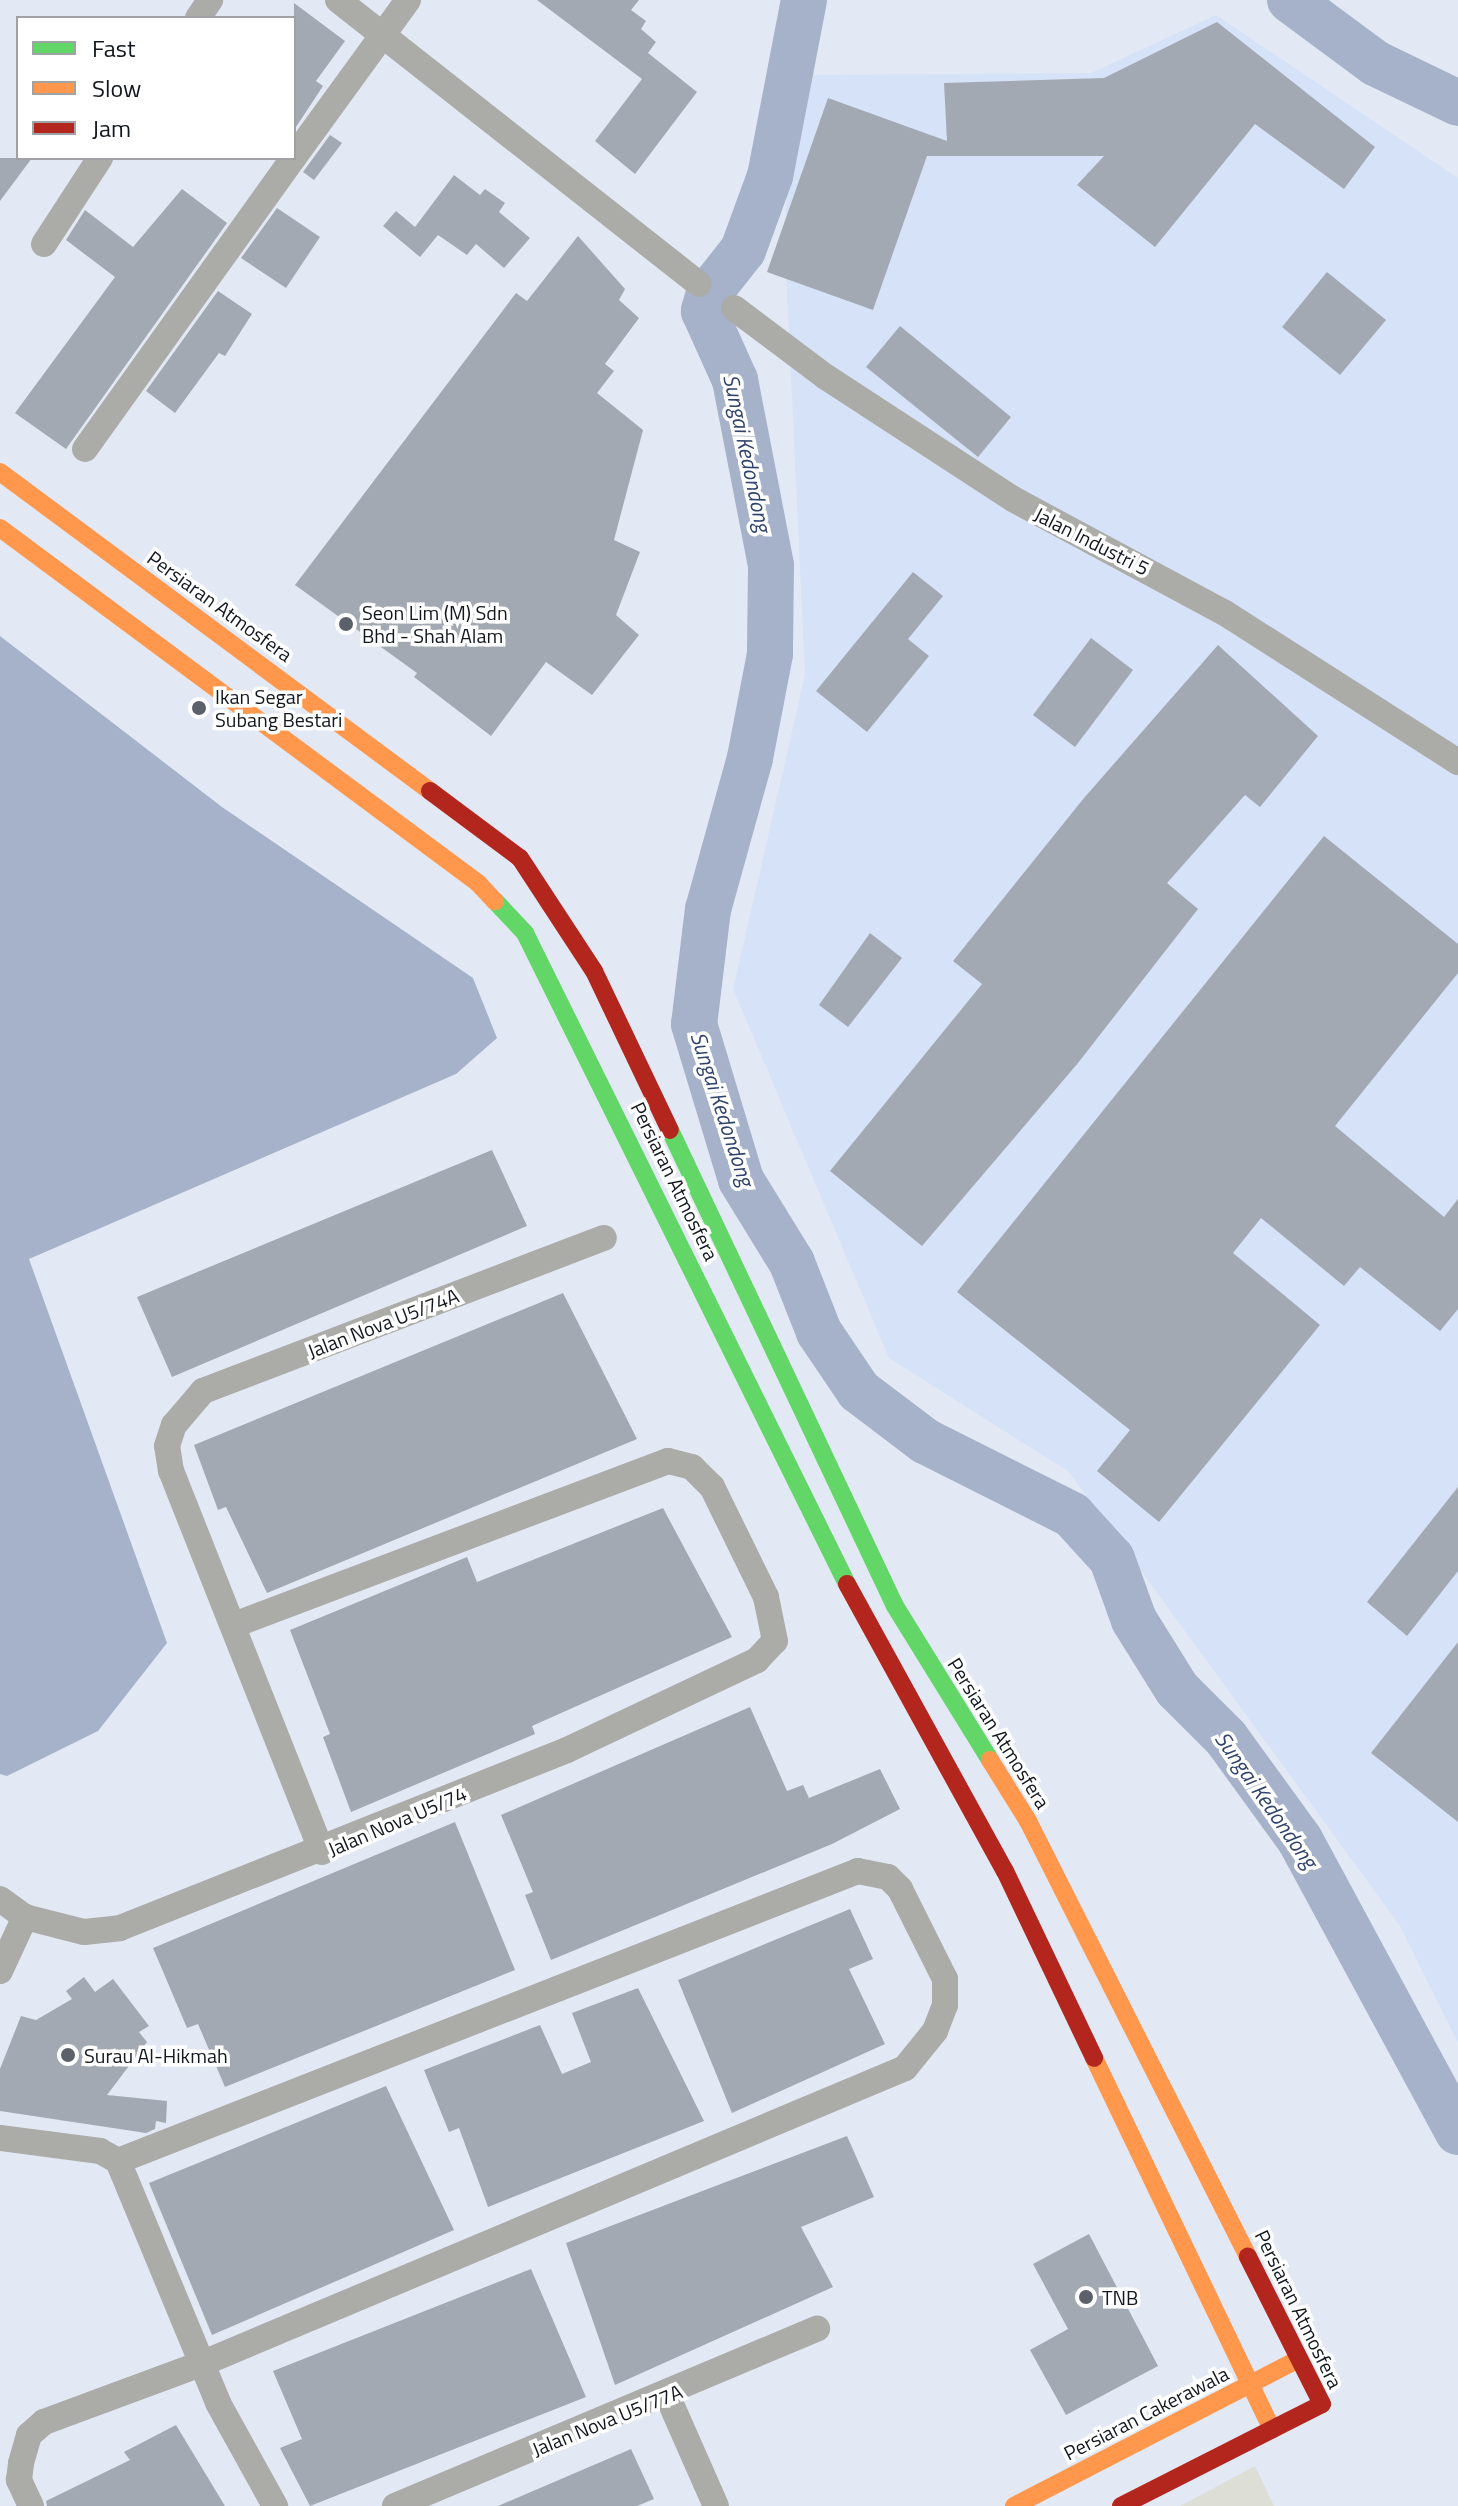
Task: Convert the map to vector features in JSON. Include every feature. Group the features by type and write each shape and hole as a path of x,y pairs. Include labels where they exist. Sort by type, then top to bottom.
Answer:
{"street":[{"path":"338,0 699,284"},
{"path":"296,155 408,0"},
{"path":"44,244 99,160"},
{"path":"85,449 293,160"},
{"name":"Jalan Industri 5","path":"734,308 826,377 1013,499 1225,613 1458,762"},
{"name":"Persiaran Atmosfera","path":"0,472 520,858 555,905 594,971 895,1606 1028,1821 1322,2404 1272,2430 1005,1871 864,1619 525,933 478,883 0,528"},
{"name":"Jalan Nova U5/74A","path":"235,1625 171,1471 167,1446 174,1425 203,1391 604,1238"},
{"name":"Jalan Nova U5/74","path":"25,1917 84,1932 120,1928 322,1852 567,1750 757,1660 775,1641 766,1597 712,1487 681,1461 668,1461 235,1625"},
{"path":"235,1625 322,1852"},
{"path":"31,2506 19,2480 21,2463 29,2435 44,2422 201,2364 905,2068 935,2031 945,2005 945,1979 900,1889 888,1877 858,1871 118,2161"},
{"path":"0,1899 25,1917 0,1971"},
{"path":"0,2138 100,2151 118,2161 201,2364 275,2506"},
{"name":"Jalan Nova U5/77A","path":"395,2506 667,2395 817,2329"},
{"name":"Persiaran Cakerawala","path":"1014,2506 1299,2359"},
{"path":"667,2395 716,2506"},
{"path":"1121,2506 1272,2430"}],"shaded area":[{"path":"1216,15 1458,178 1458,2043 1400,1926 1069,1472 889,1358 733,989 805,675 784,228 798,75 1091,73"},
{"path":"0,636 222,807 473,978 497,1038 456,1074 29,1259 167,1643 98,1731 7,1776 0,1774"},
{"path":"1255,2466 1274,2506 1180,2506"}],"building":[{"path":"537,0 639,0 631,10 646,21 641,29 656,42 648,53 697,92 635,174 595,141 642,79"},
{"path":"294,3 345,41 316,81 323,86 296,127 296,16"},
{"path":"1217,22 1375,147 1344,189 1255,124 1155,247 1077,185 1104,156 927,156 873,310 767,272 828,98 947,141 944,83 1104,78"},
{"path":"330,135 342,143 314,180 303,172"},
{"path":"0,158 31,160 0,201"},
{"path":"454,175 480,195 485,189 505,203 499,212 530,238 504,268 476,244 467,255 438,235 420,257 383,226 396,211 415,227"},
{"path":"182,189 227,223 66,449 15,413 115,277 66,240 85,210 133,247"},
{"path":"277,208 320,237 286,288 241,258"},
{"path":"578,236 625,289 619,300 639,318 605,364 614,371 597,393 643,430 614,540 640,552 616,615 639,635 592,695 546,662 491,736 414,677 417,673 295,585 516,293 527,301"},
{"path":"1327,272 1386,320 1340,375 1282,327"},
{"path":"218,291 252,314 225,356 219,353 175,413 146,391"},
{"path":"900,326 1011,417 978,457 866,367"},
{"path":"913,572 943,596 908,639 929,656 867,732 816,691"},
{"path":"1091,638 1133,670 1075,747 1033,715"},
{"path":"1218,645 1318,736 1260,807 1245,795 1167,883 1198,909 1078,1063 922,1246 830,1171 982,984 953,961 1084,798"},
{"path":"1324,836 1458,944 1458,973 1335,1126 1444,1217 1458,1199 1458,1309 1440,1331 1360,1267 1344,1286 1261,1218 1233,1253 1320,1325 1159,1522 1097,1471 1130,1430 957,1292"},
{"path":"870,933 902,958 848,1027 819,1005"},
{"path":"492,1150 527,1226 172,1377 137,1297"},
{"path":"563,1293 637,1439 267,1593 226,1507 218,1510 194,1445"},
{"path":"1458,1487 1458,1571 1407,1636 1367,1602"},
{"path":"663,1508 732,1637 532,1726 535,1734 351,1812 323,1737 330,1734 290,1630 467,1557 477,1582"},
{"path":"1458,1642 1458,1822 1371,1753"},
{"path":"750,1707 787,1791 803,1785 809,1798 880,1769 900,1809 832,1844 551,1960 525,1895 533,1892 501,1815"},
{"path":"455,1822 515,1970 225,2087 198,2024 187,2028 153,1948"},
{"path":"850,1909 873,1959 849,1969 885,2044 732,2113 678,1980"},
{"name":"Surau Al-Hikmah","path":"84,1977 95,1992 113,1979 149,2026 139,2032 147,2042 107,2095 167,2101 166,2123 156,2121 155,2129 146,2133 0,2111 0,2069 21,2016 36,2020 72,1999 66,1991"},
{"path":"638,1988 704,2121 488,2207 459,2128 449,2132 424,2070 540,2025 562,2074 591,2062 572,2013"},
{"path":"386,2086 454,2230 212,2335 149,2183"},
{"path":"847,2136 874,2197 801,2227 833,2287 615,2385 566,2243"},
{"name":"TNB","path":"1089,2234 1158,2366 1066,2415 1030,2350 1068,2329 1033,2264"},
{"path":"531,2269 586,2397 310,2506 280,2448 302,2439 273,2371"},
{"path":"176,2425 225,2506 47,2506 46,2501 130,2460 124,2452"},
{"path":"631,2449 654,2499 637,2506 498,2506"}],"waterway":[{"name":"Sungai Kedondong","path":"804,0 770,176 743,250 709,293 704,311 735,380 771,566 770,654 750,758 708,909 694,1024 741,1180 792,1263 819,1332 859,1391 925,1441 1072,1515 1112,1559 1134,1620 1177,1689 1226,1738 1300,1840 1458,2132"},
{"path":"1290,0 1375,63 1458,103"}],"traffic: fast":[{"path":"495,901 525,933 847,1584"},
{"path":"670,1130 895,1606 990,1760"}],"traffic: slow":[{"path":"0,472 430,791"},
{"path":"0,528 478,883 495,901"},
{"path":"990,1760 1028,1821 1248,2257"},
{"path":"1094,2058 1272,2430"},
{"path":"1014,2506 1299,2359"}],"traffic: jam":[{"path":"430,791 520,858 594,971 670,1130"},
{"path":"847,1584 1005,1871 1094,2058"},
{"path":"1121,2506 1322,2404 1248,2257"}],"place":[{"name":"Seon Lim (M) Sdn Bhd - Shah Alam","path":"346,624"},
{"name":"Ikan Segar Subang Bestari","path":"199,708"},
{"name":"Surau Al-Hikmah","path":"68,2055"},
{"name":"TNB","path":"1086,2297"}]}
